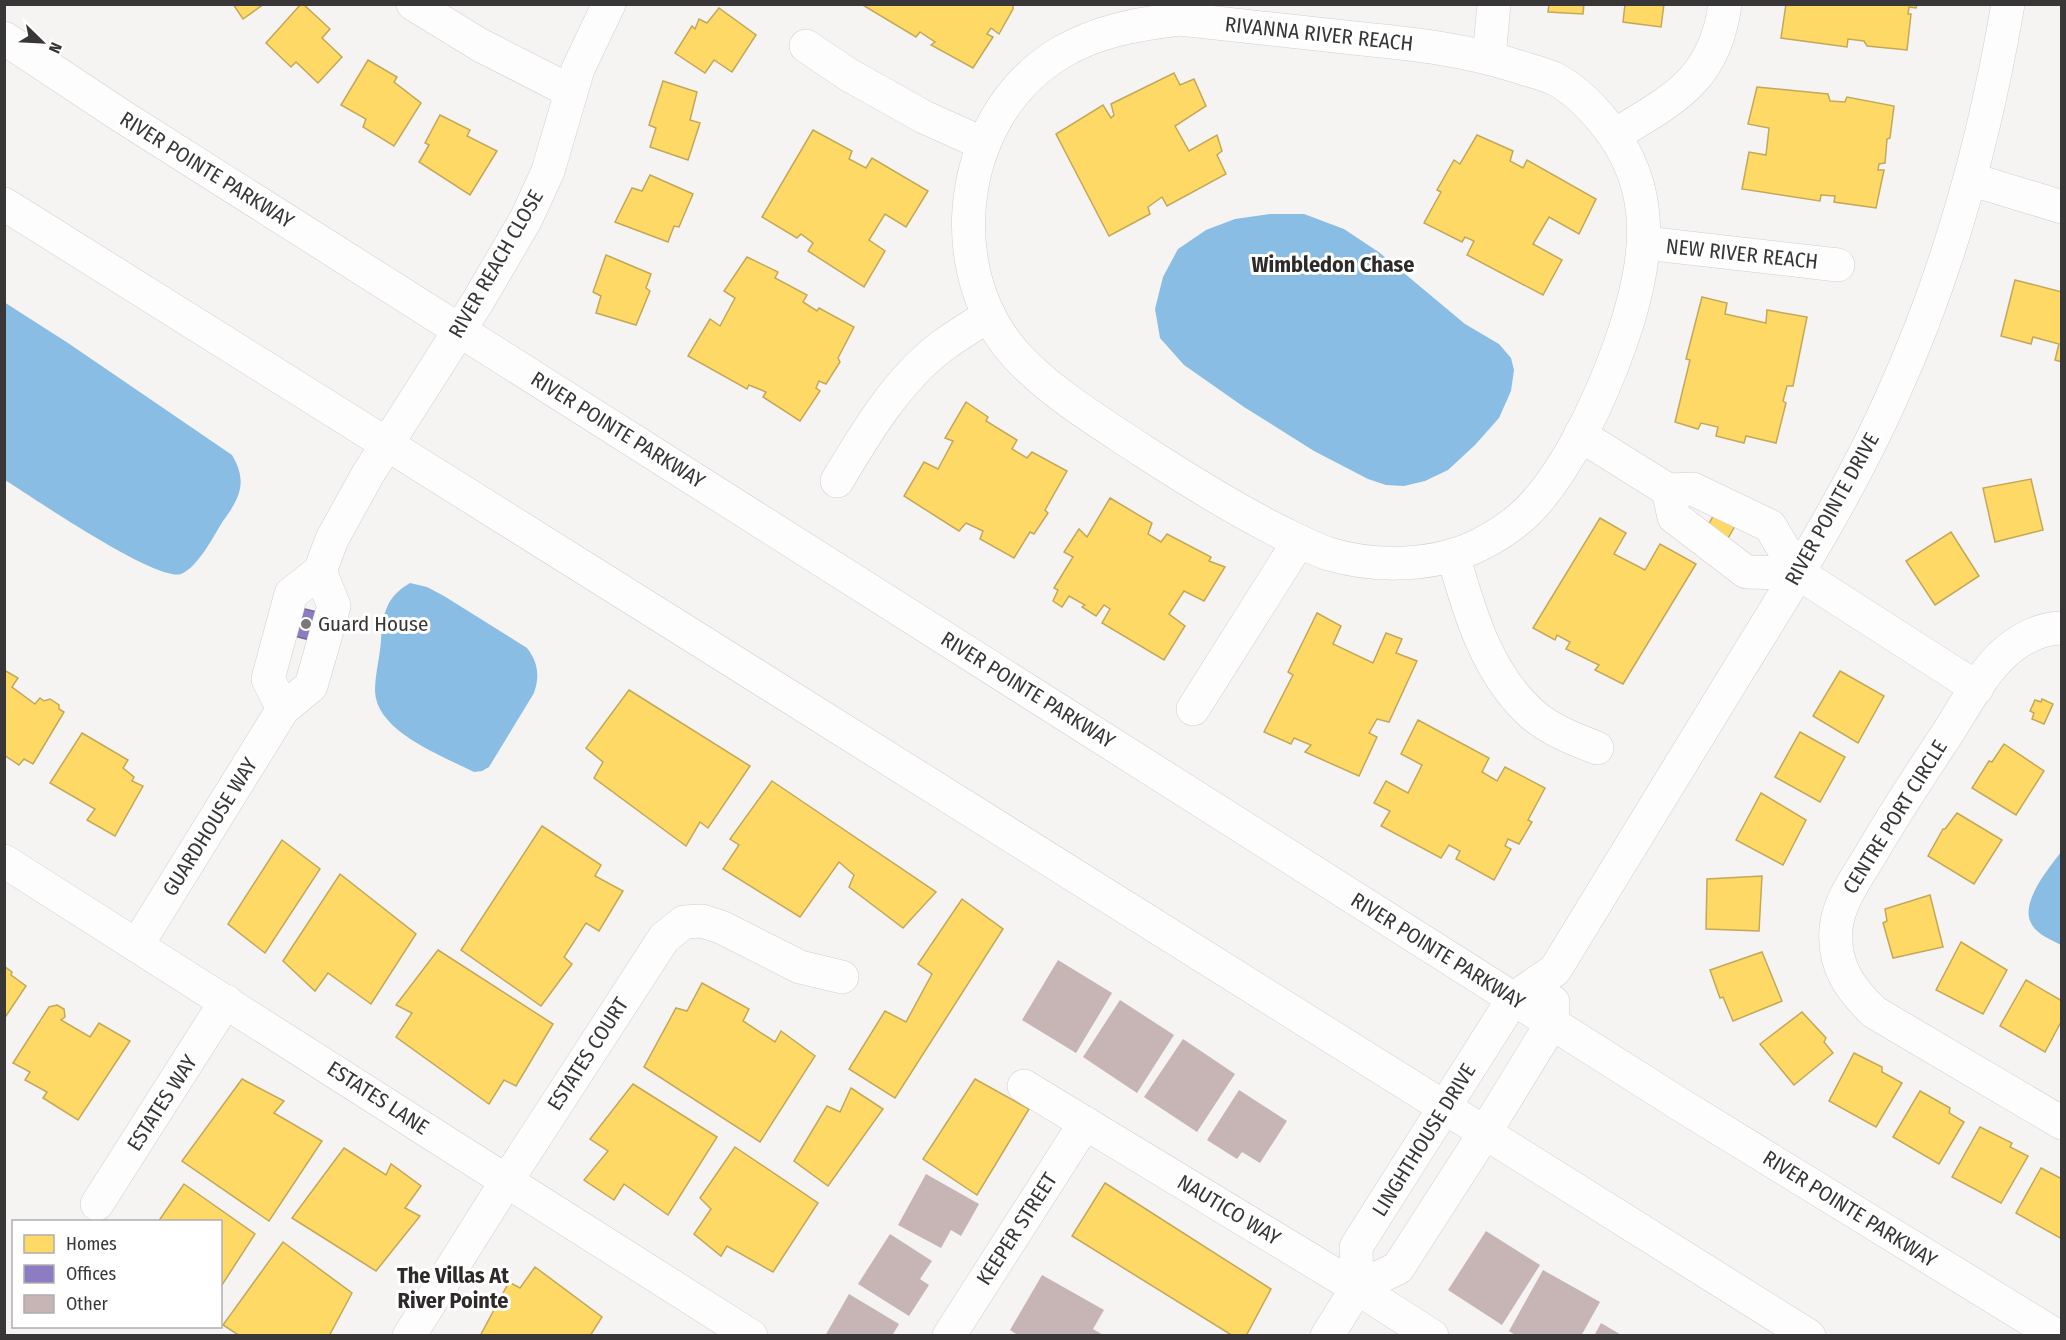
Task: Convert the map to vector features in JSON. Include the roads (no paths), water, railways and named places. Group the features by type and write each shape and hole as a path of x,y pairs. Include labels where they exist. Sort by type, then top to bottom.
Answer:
{"street":[{"path":"413,4 480,45 570,91"},
{"name":"RIVER REACH CLOSE","path":"386,444 499,267 526,219 548,171 578,69 609,4"},
{"path":"1489,57 1494,4"},
{"path":"1615,135 1669,102 1693,82 1711,57 1722,28 1725,4"},
{"name":"RIVER POINTE DRIVE","path":"1513,999 1555,970 1798,573 1856,471 1894,392 1936,292 1957,230 2000,54 2008,4"},
{"name":"RIVANNA RIVER REACH","path":"1180,19 1424,45 1489,57 1551,77 1564,85 1593,108 1615,135 1635,177 1643,206 1645,243 1630,313 1610,375 1580,435 1554,477 1528,510 1502,533 1453,555 1407,563 1368,562 1329,554 1249,516 1190,482 1094,419 1033,372 1006,343 989,315 974,277 969,256 967,224 971,184 984,144 1002,110 1026,79 1059,53 1105,32 1138,24 1180,19"},
{"name":"RIVER POINTE PARKWAY","path":"4,38 120,115 1513,999 2056,1335"},
{"path":"806,46 849,75 924,117 984,144"},
{"path":"1970,179 2061,207"},
{"path":"4,204 1484,1134 1809,1335"},
{"name":"NEW RIVER REACH","path":"1645,243 1838,265"},
{"path":"837,481 872,423 908,378 941,347 989,315"},
{"path":"1580,435 1668,490 1693,489 1770,526 1798,573 1977,688"},
{"path":"283,709 268,679 291,594 320,571 337,529 386,444"},
{"path":"1668,490 1674,517 1746,572 1798,573"},
{"path":"1193,709 1299,541"},
{"path":"1453,555 1465,596 1492,664 1512,694 1533,715 1563,735 1596,748"},
{"name":"GUARDHOUSE WAY","path":"137,945 266,740 283,709 311,686 334,606 320,571"},
{"name":"CENTRE PORT CIRCLE","path":"2061,627 2031,634 2001,657 1977,688 1899,806 1844,900 1836,928 1838,957 1843,973 1854,993 1874,1012 2061,1123"},
{"name":"ESTATES LANE","path":"4,861 383,1101 506,1182 751,1335"},
{"name":"ESTATES COURT","path":"409,1335 664,938 684,922 702,921 721,927 800,967 842,977"},
{"name":"RIVER POINTE DRIVE","path":"1484,1134 1552,1023 1555,970"},
{"name":"LINGHTHOUSE DRIVE","path":"1358,1288 1356,1246 1513,999"},
{"name":"ESTATES WAY","path":"97,1204 226,1001"},
{"name":"NAUTICO WAY","path":"1024,1086 1432,1335"},
{"name":"KEEPER STREET","path":"949,1335 1085,1123"},
{"path":"1327,1335 1358,1288 1398,1268 1484,1134"}],"water":[{"path":"1270,214 1304,214 1344,229 1380,253 1465,324 1499,344 1511,358 1514,370 1511,391 1499,418 1448,470 1425,481 1404,486 1386,485 1368,479 1314,451 1244,407 1184,365 1160,338 1155,309 1163,277 1178,249 1206,230 1235,219"},
{"path":"4,302 232,455 240,473 238,497 205,551 193,565 181,574 167,573 121,552 5,480"},
{"path":"410,583 427,587 444,596 527,648 536,664 537,681 534,693 489,767 482,771 474,772 413,741 387,719 378,706 375,685 385,614 391,600"},
{"path":"2061,852 2061,945 2033,927 2029,905 2037,886"}],"place":[{"name":"Guard House","path":"306,624"}],"district":[{"name":"Wimbledon Chase","path":"1333,264"},
{"name":"The Villas At River Pointe","path":"453,1288"}]}
